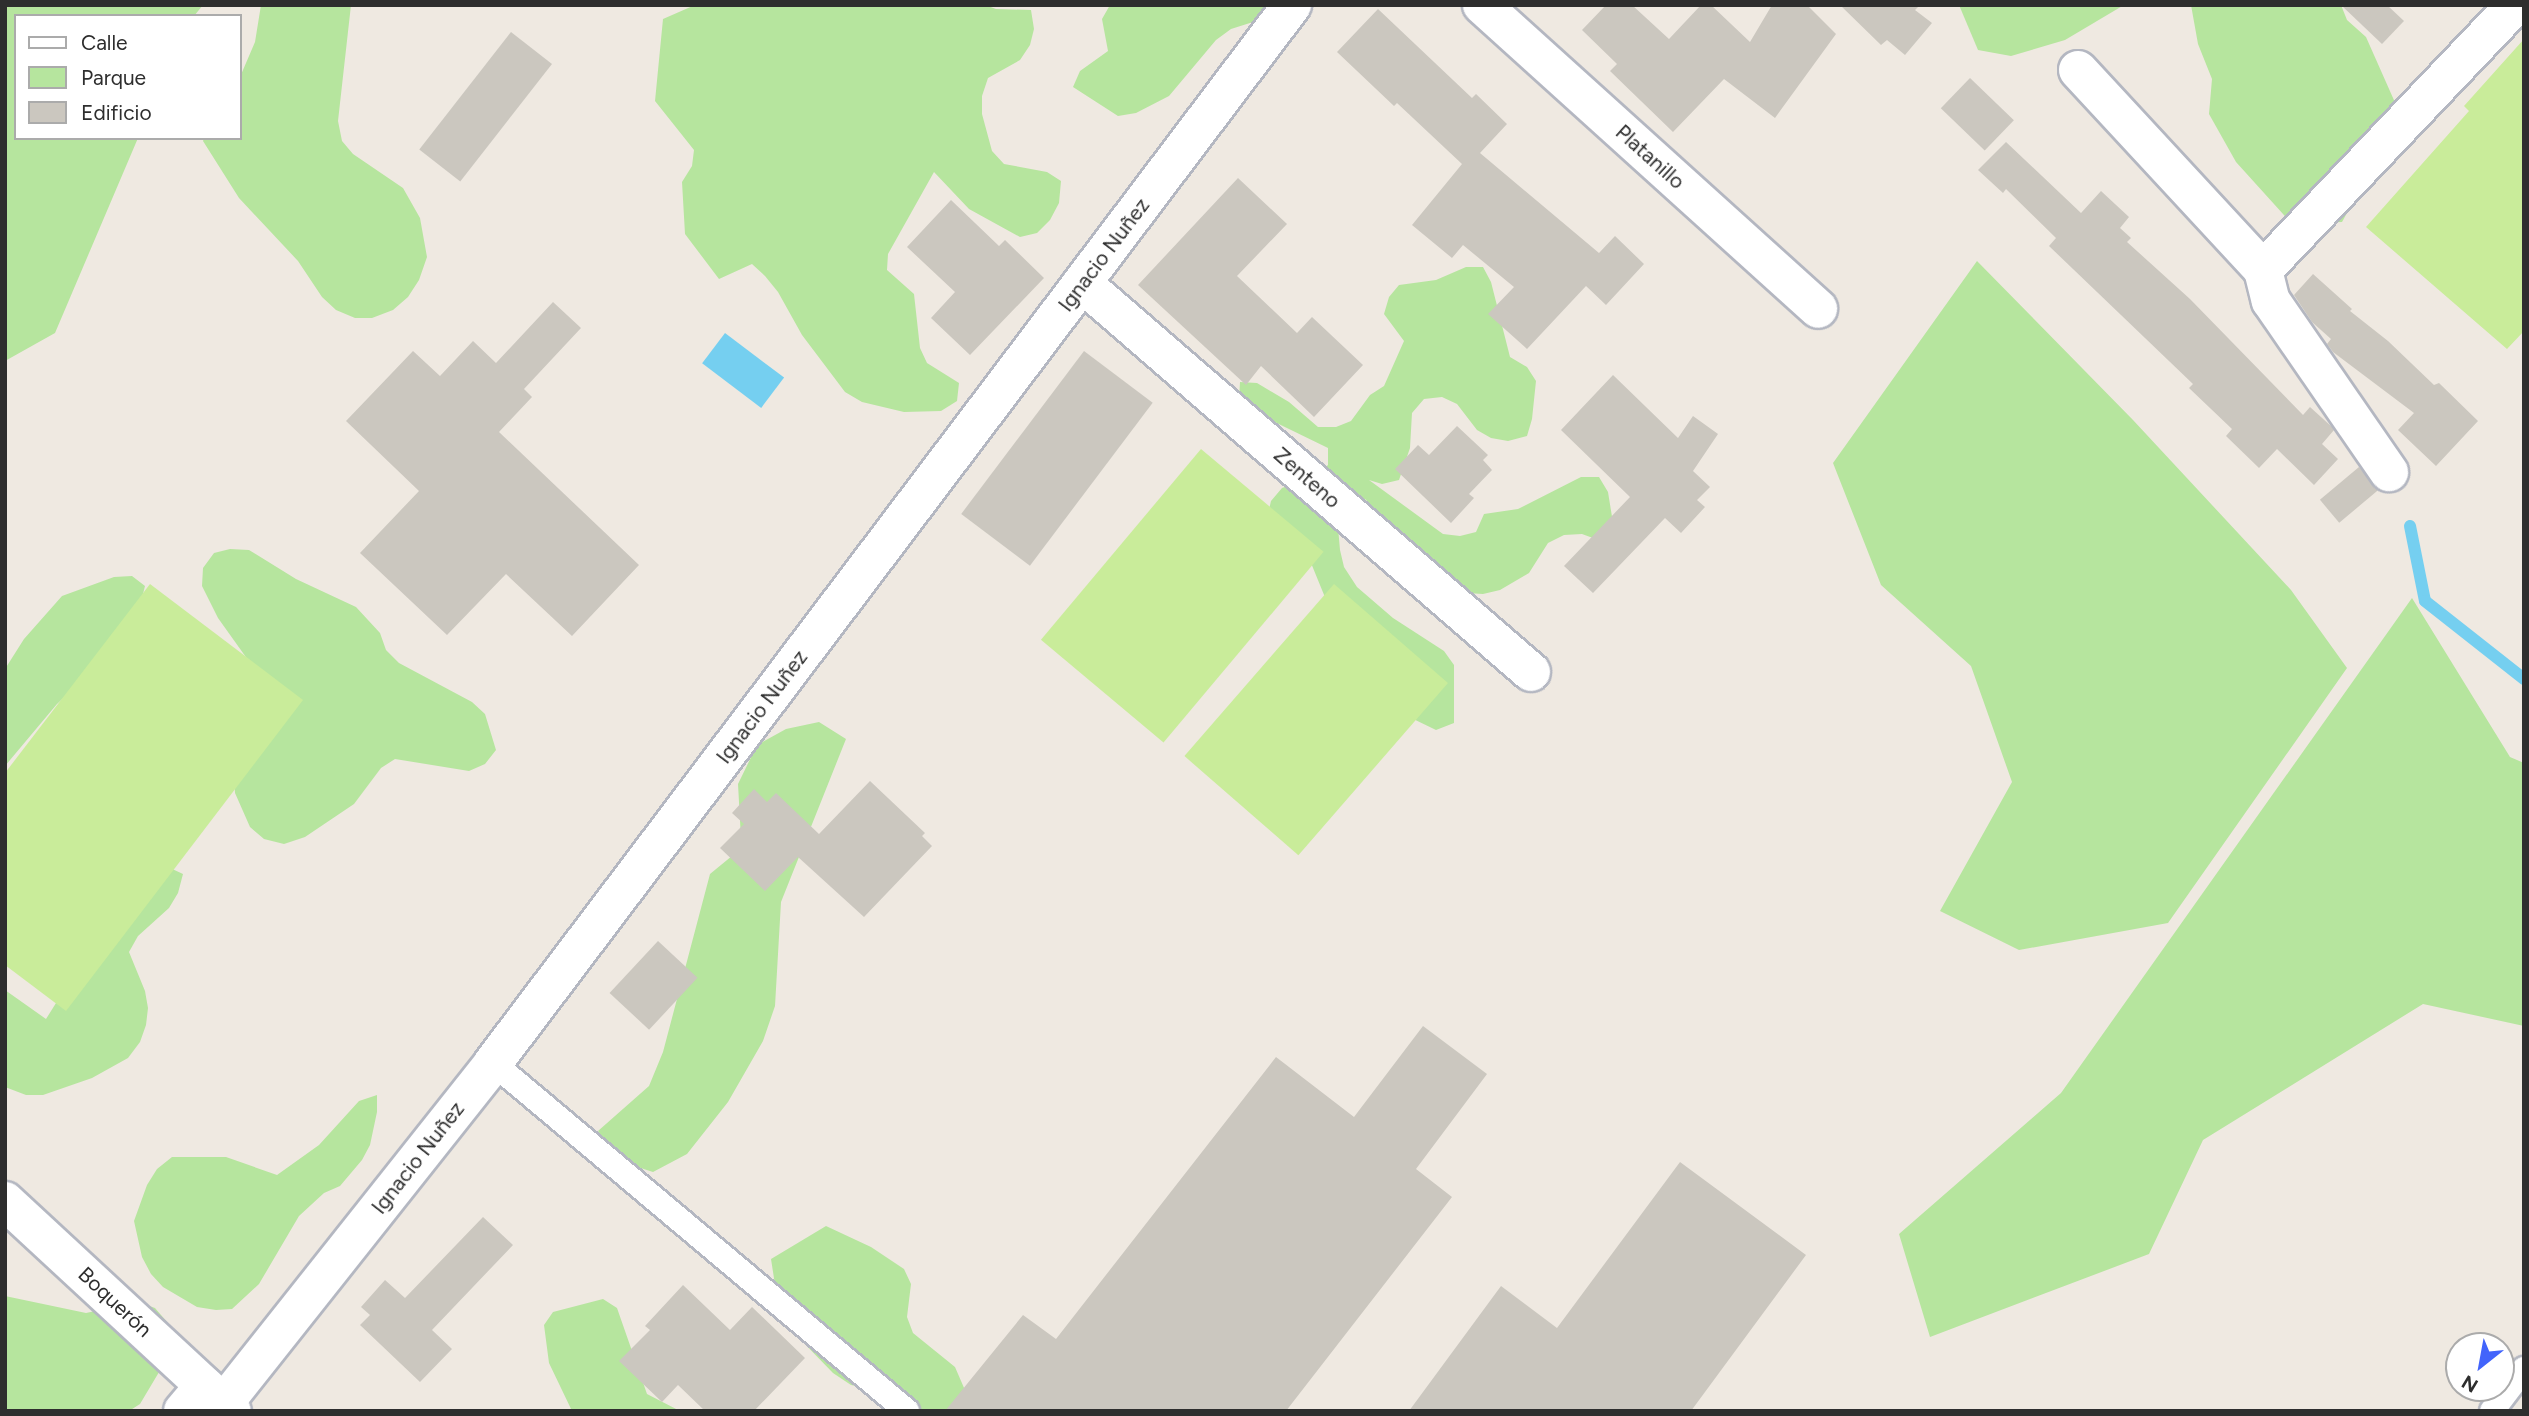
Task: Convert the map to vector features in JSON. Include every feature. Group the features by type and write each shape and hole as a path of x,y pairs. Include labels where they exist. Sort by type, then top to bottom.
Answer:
{"street":[{"name":"Ignacio Nuñez","path":"211,1403 493,1063 1292,5"},
{"name":"Platanillo","path":"1482,5 1818,309"},
{"path":"2263,270 2506,9"},
{"path":"2078,70 2263,270 2271,301 2389,471"},
{"name":"Zenteno","path":"1082,283 1531,672"},
{"name":"Boquerón","path":"5,1201 211,1403"}],"lane":[{"path":"493,1063 907,1411"},
{"path":"2492,1411 2524,1370"}],"green space":[{"path":"5,5 203,5 196,14 14,14 14,140 137,140 55,333 5,361"},
{"path":"261,5 351,5 338,121 342,141 353,154 403,188 420,218 427,257 419,280 408,297 393,310 372,318 355,318 336,310 322,297 298,261 239,198 203,141 242,140 242,72 255,42"},
{"path":"695,5 985,5 996,9 1031,10 1034,29 1030,45 1020,60 988,78 982,96 982,114 992,151 1004,164 1047,172 1061,181 1059,203 1050,220 1037,233 1020,237 969,209 934,172 888,254 887,270 914,294 920,348 927,363 959,383 957,401 941,411 904,412 862,402 845,392 802,335 778,292 765,276 752,264 719,279 685,234 682,182 692,166 694,150 655,101 663,19"},
{"path":"1110,5 1295,5 1288,11 1231,29 1216,40 1169,96 1136,113 1118,116 1073,87 1080,71 1108,51 1102,19"},
{"path":"1959,5 2124,5 2065,40 2011,56 1978,50"},
{"path":"2191,5 2341,5 2347,20 2366,37 2401,116 2342,222 2292,224 2236,162 2209,114 2212,79 2198,44"},
{"path":"2524,39 2524,331 2507,349 2366,227 2469,111 2464,106"},
{"path":"1977,261 2133,420 2291,590 2347,668 2168,923 2019,950 1940,911 2012,782 1971,666 1881,585 1833,463"},
{"path":"1466,267 1483,267 1491,282 1510,357 1527,367 1536,381 1532,419 1527,436 1508,441 1491,438 1477,430 1457,404 1442,397 1424,399 1412,413 1410,448 1399,480 1382,484 1369,480 1443,534 1460,536 1476,532 1484,514 1518,509 1581,477 1599,477 1608,492 1614,529 1601,541 1582,534 1564,535 1548,543 1529,573 1500,590 1483,594 1466,593 1454,579 1424,559 1365,499 1347,503 1337,516 1340,550 1344,567 1357,587 1393,618 1444,651 1454,665 1454,723 1436,730 1403,714 1331,612 1311,563 1267,518 1271,501 1282,488 1315,476 1328,465 1328,448 1252,411 1239,400 1240,382 1257,383 1289,402 1318,427 1336,427 1351,421 1370,395 1384,386 1404,341 1384,314 1389,297 1399,285 1436,280"},
{"path":"1201,449 1324,552 1164,743 1041,640"},
{"path":"230,549 249,550 296,579 356,607 380,633 386,650 399,663 472,702 485,714 496,750 485,764 469,771 395,759 381,768 354,804 305,837 284,844 264,839 250,827 235,793 234,776 253,667 218,618 202,586 203,568 214,553"},
{"path":"132,576 145,586 141,602 115,650 57,704 5,766 5,669 24,639 62,596 114,577"},
{"path":"150,584 303,700 66,1011 5,965 5,773"},
{"path":"1334,584 1448,683 1298,855 1184,756"},
{"path":"2412,598 2510,757 2524,763 2524,1026 2423,1004 2203,1140 2149,1254 1930,1337 1899,1234 2061,1093"},
{"path":"819,722 846,739 781,902 775,1006 763,1041 728,1102 687,1154 653,1172 619,1161 598,1131 649,1086 663,1052 710,874 738,851 742,857 738,784 757,745 786,729"},
{"path":"168,867 183,874 178,893 169,908 138,936 129,952 145,991 148,1008 140,1042 128,1058 92,1078 43,1095 26,1095 5,1087 5,990 46,1019 135,877"},
{"path":"377,1095 377,1112 370,1145 362,1160 340,1186 324,1193 299,1216 259,1284 232,1309 197,1307 163,1287 151,1274 142,1257 134,1221 147,1185 157,1169 172,1157 226,1157 277,1175 319,1145 359,1101"},
{"path":"826,1226 871,1247 904,1269 911,1284 907,1317 913,1333 955,1367 974,1411 915,1411 889,1393 851,1385 833,1373 797,1336 778,1304 771,1259"},
{"path":"5,1296 86,1313 138,1302 155,1308 167,1322 172,1340 168,1357 140,1404 129,1411 5,1411"},
{"path":"603,1299 617,1308 647,1394 680,1411 572,1411 549,1363 544,1325 553,1312"}],"water":[{"path":"725,333 784,378 761,408 702,363"}],"building":[{"path":"1606,5 1632,5 1669,39 1701,5 1711,5 1750,42 1772,5 1807,5 1836,34 1775,118 1724,79 1673,132 1610,71 1617,64 1582,30"},
{"path":"1840,5 1920,5 1915,10 1932,23 1905,55 1887,40 1881,45"},
{"path":"2341,5 2387,5 2404,21 2382,44"},
{"path":"1378,9 1472,98 1476,94 1507,124 1480,153 1599,253 1615,236 1644,264 1606,305 1586,286 1527,349 1488,314 1514,287 1463,245 1452,258 1412,225 1462,164 1397,103 1394,106 1337,52"},
{"path":"511,32 552,64 460,181 419,149"},
{"path":"1970,78 2014,120 1985,151 1941,108"},
{"path":"2006,142 2081,213 2101,191 2129,217 2120,228 2131,238 2127,242 2190,299 2303,415 2310,407 2332,427 2334,430 2322,444 2338,459 2314,485 2277,449 2259,468 2226,436 2232,429 2189,388 2193,384 2049,246 2056,238 2006,189 2003,193 1978,170"},
{"path":"1238,178 1287,224 1237,276 1297,333 1312,317 1363,365 1314,417 1261,366 1246,385 1138,285"},
{"path":"951,200 999,246 1005,240 1044,278 970,355 931,318 955,292 907,247"},
{"path":"2313,274 2352,309 2350,311 2388,341 2434,385 2439,383 2478,421 2436,466 2398,430 2414,413 2333,352 2327,344 2331,339 2312,322 2294,295"},
{"path":"553,302 581,328 524,389 532,397 499,432 639,565 572,636 506,574 447,635 360,553 419,491 346,421 413,351 440,376 473,341 496,363"},
{"path":"1084,351 1153,403 1030,566 961,514"},
{"path":"1613,375 1678,438 1693,416 1718,434 1693,471 1710,487 1697,500 1705,507 1681,533 1665,518 1593,593 1564,566 1630,497 1561,430"},
{"path":"1457,426 1488,455 1483,460 1492,470 1469,494 1474,498 1451,523 1395,469 1418,445 1429,455"},
{"path":"2359,467 2378,490 2339,523 2320,500"},
{"path":"870,781 925,833 922,836 932,846 864,917 798,857 765,891 720,848 744,824 732,813 754,789 767,802 776,793 819,834"},
{"path":"658,941 697,978 649,1030 610,993"},
{"path":"1423,1026 1487,1074 1416,1169 1452,1197 1286,1411 945,1411 1023,1315 1056,1339 1276,1057 1354,1117"},
{"path":"1680,1162 1806,1255 1691,1411 1409,1411 1501,1286 1557,1328"},
{"path":"483,1217 513,1245 432,1330 452,1349 420,1382 360,1325 370,1315 361,1307 385,1280 405,1298"},
{"path":"683,1285 730,1330 752,1307 805,1358 754,1411 705,1411 678,1385 662,1402 619,1361 650,1330 645,1326"}],"waterway":[{"path":"2410,526 2425,601 2524,679"}]}
